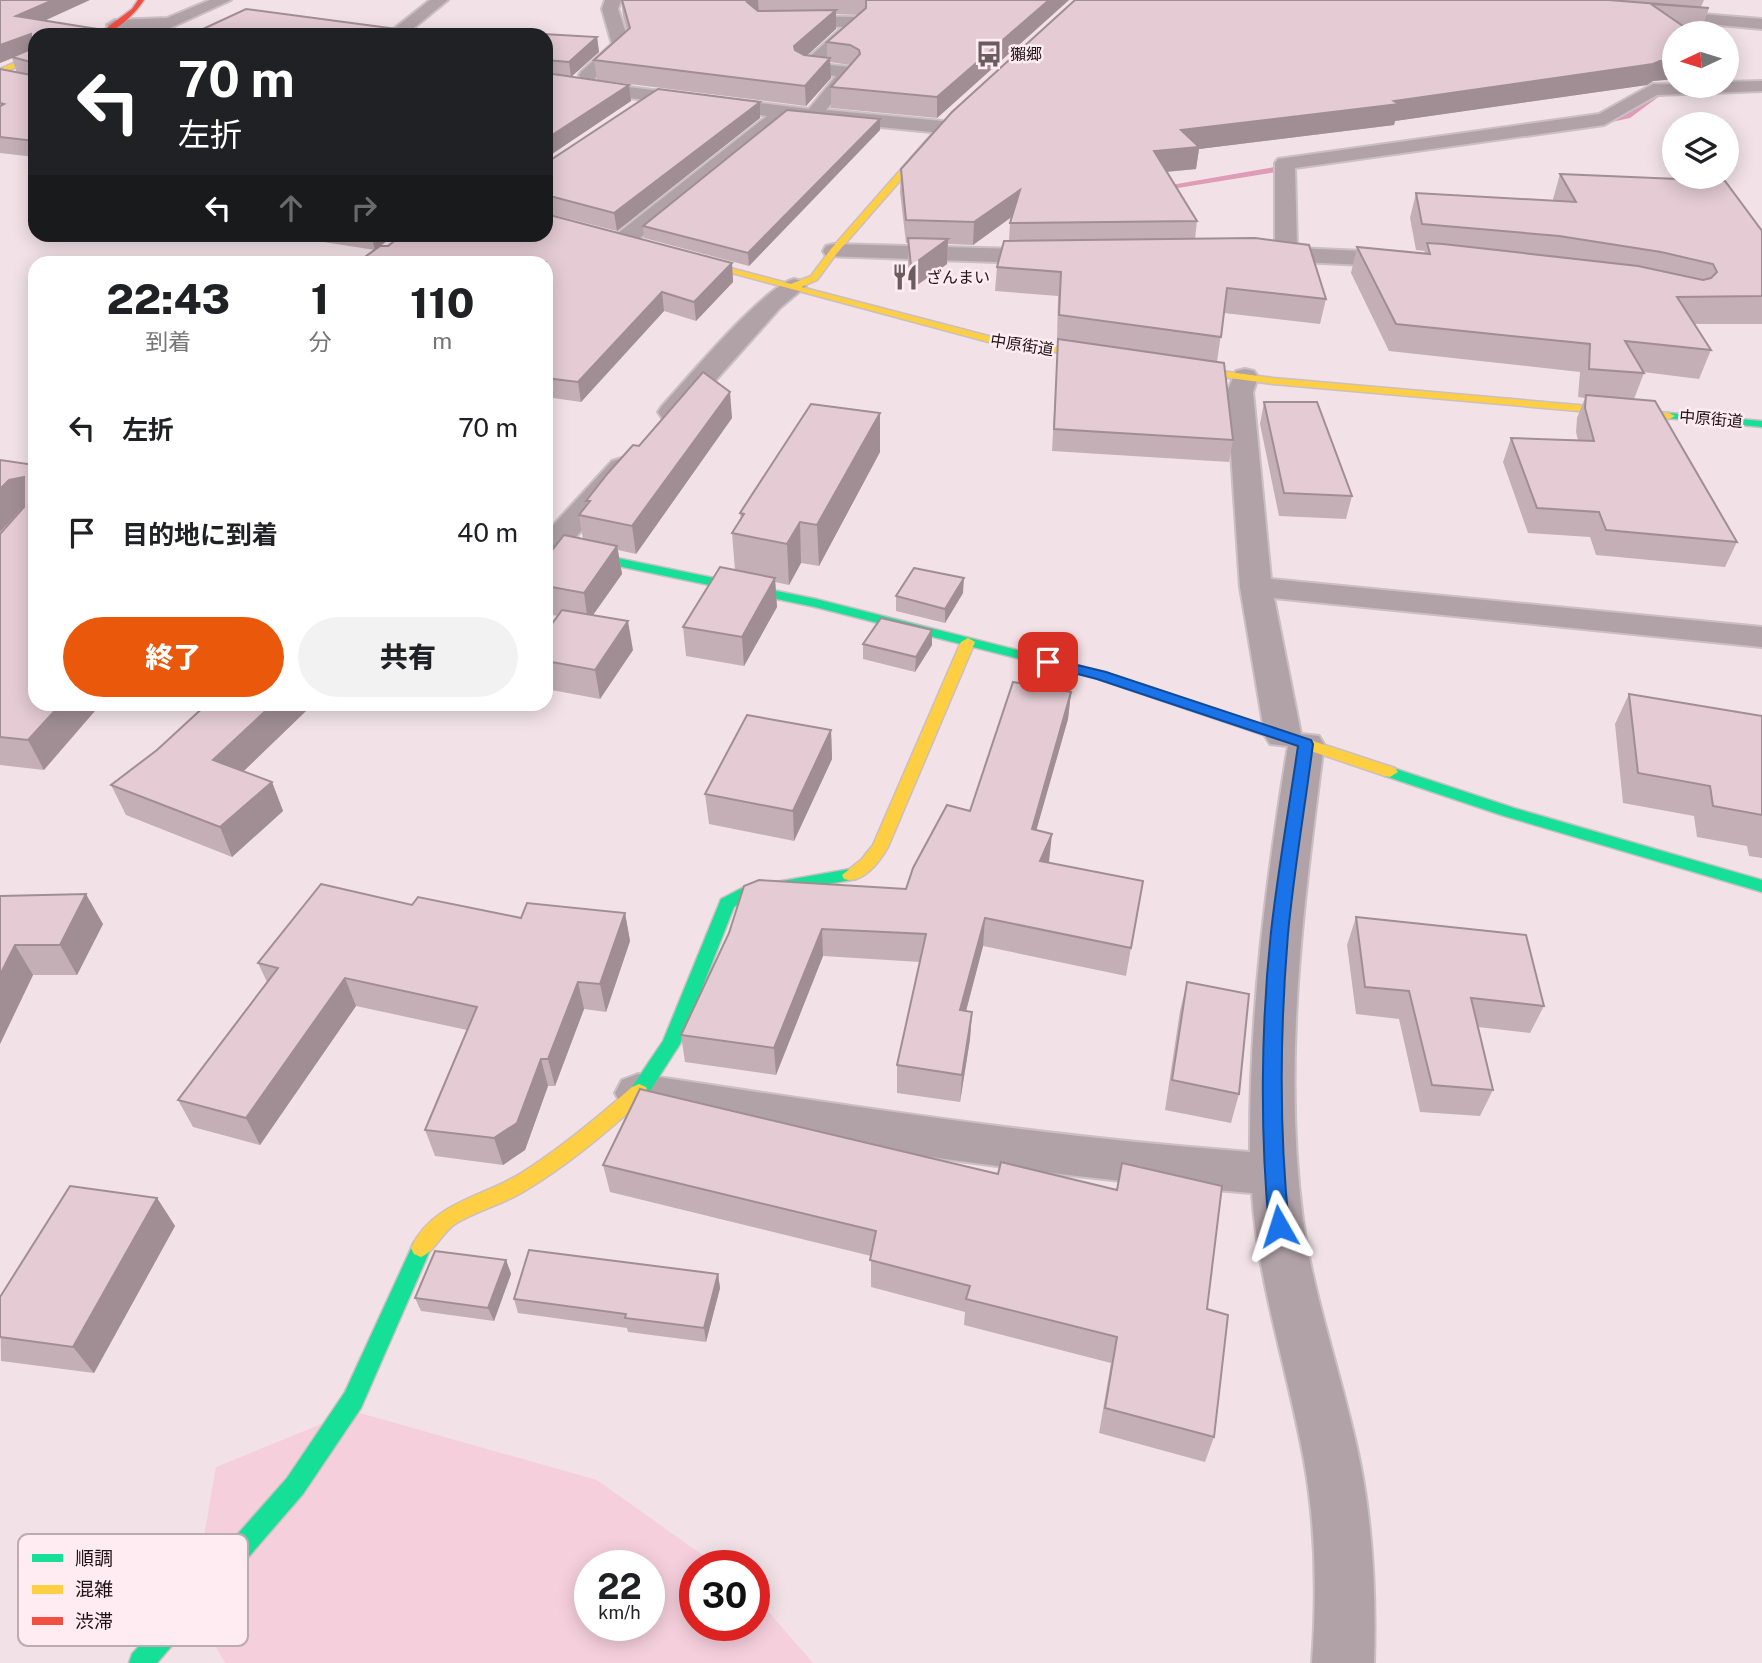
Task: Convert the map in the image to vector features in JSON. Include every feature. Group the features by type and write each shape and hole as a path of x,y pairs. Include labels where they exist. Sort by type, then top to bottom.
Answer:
{"street":[{"path":"110,28 134,10 141,0"},
{"path":"115,25 170,23 223,0"},
{"path":"403,28 440,0"},
{"path":"576,86 621,45 610,9 613,0"},
{"path":"1629,13 1762,24"},
{"path":"773,22 858,22 806,68 849,72 812,115"},
{"path":"15,76 28,63"},
{"path":"553,83 812,115 947,123"},
{"path":"1286,252 1285,163 1604,119 1653,90 1762,86"},
{"path":"634,111 655,96"},
{"path":"615,240 783,112"},
{"path":"553,541 771,303 794,286 814,278 834,250 947,123"},
{"path":"615,240 646,248"},
{"path":"834,250 1068,257"},
{"path":"1232,253 1286,252 1423,261"},
{"name":"中原街道","path":"670,255 996,341 1129,361"},
{"name":"中原街道","path":"1154,365 1245,377 1762,424"},
{"path":"1245,377 1240,392 1256,587 1294,740 1273,1051 1274,1174 1282,1238 1332,1463 1342,1533 1345,1623 1343,1663"},
{"path":"553,548 816,603 1101,676 1509,812 1762,886"},
{"path":"1256,587 1762,637"},
{"path":"248,1540 295,1486 353,1401 427,1234 445,1218 513,1188 563,1153 638,1093 671,1044 727,903 742,894 848,876 867,864 880,847 968,642"},
{"path":"638,1093 1134,1164 1274,1174"},
{"path":"141,1663 156,1646"}],"shaded area":[{"path":"353,1411 597,1480 695,1550 679,1550 679,1641 770,1641 770,1613 813,1663 225,1663 215,1646 248,1646 248,1534 204,1534 216,1467"}],"building":[{"path":"0,0 53,0 16,16 91,28 28,28 28,35 0,45"},
{"path":"622,0 751,0 747,2 758,11 836,10 794,46 795,50 804,55 830,58 805,86 594,60 630,28"},
{"path":"866,0 1049,0 937,97 831,87 860,54 859,50 850,45 827,42 866,8"},
{"path":"1075,0 1609,0 1709,8 1651,4 1676,21 1662,21 1662,61 1653,64 1394,101 1399,104 1181,130 1199,147 1154,151 1197,221 1010,223 1020,190 974,222 906,220 901,169 952,112"},
{"path":"246,9 389,28 205,28"},
{"path":"553,35 597,37 569,62 553,61"},
{"path":"28,50 28,61 12,57"},
{"path":"0,69 28,74 28,140 0,137 0,106 4,104 0,103"},
{"path":"553,74 629,85 553,134"},
{"path":"658,89 760,102 614,213 553,197 553,158"},
{"path":"787,110 880,119 748,253 643,226"},
{"path":"1560,174 1662,178 1662,189 1731,189 1762,231 1762,296 1677,297 1711,350 1625,341 1644,373 1589,369 1590,344 1396,324 1357,247 1430,254 1427,243 1443,244 1638,266 1703,280 1711,278 1717,272 1713,264 1661,252 1559,236 1422,224 1416,193 1576,202"},
{"path":"553,216 732,263 694,302 662,292 578,382 553,379 553,256 366,256 380,246 388,246 393,242 553,242"},
{"path":"908,238 948,239 911,266"},
{"path":"1255,238 1309,245 1326,299 1227,288 1221,337 1059,315 1061,272 997,267 1004,241"},
{"path":"1058,339 1224,363 1233,440 1054,429"},
{"path":"703,372 730,392 632,526 579,515 590,501 586,501 608,473 633,445 639,446"},
{"path":"1586,395 1655,401 1737,542 1606,530 1599,512 1537,508 1511,438 1594,441 1585,408"},
{"path":"1264,402 1317,402 1352,496 1284,493"},
{"path":"811,404 880,413 817,525 800,522 787,544 732,533 744,514 740,513"},
{"path":"0,460 28,464 28,711 55,711 28,740 0,737 0,534 24,507 24,477 9,480 0,489"},
{"path":"564,535 617,546 584,593 553,587 553,549"},
{"path":"720,567 775,578 742,637 683,627"},
{"path":"914,568 964,578 945,609 896,596"},
{"path":"562,610 628,621 595,670 553,662 553,622"},
{"path":"881,618 932,630 916,657 863,644"},
{"path":"1013,682 1071,692 1032,829 1052,834 1040,861 1143,881 1131,948 985,918 960,1010 972,1012 962,1075 897,1065 926,934 822,929 774,1048 681,1035 729,933 744,886 759,880 906,889 913,868 947,805 970,811"},
{"path":"1629,694 1762,716 1762,815 1713,806 1710,786 1638,773"},
{"path":"199,711 266,711 213,760 272,782 220,827 111,785 157,750"},
{"path":"747,715 831,730 793,811 705,794"},
{"path":"321,884 412,905 418,897 521,918 527,903 625,913 600,984 578,982 548,1059 541,1059 517,1123 494,1138 425,1130 477,1007 345,978 246,1118 178,1100 278,968 258,963"},
{"path":"86,894 60,945 15,945 0,975 0,896"},
{"path":"1356,917 1526,935 1544,1006 1471,998 1493,1090 1432,1085 1409,991 1365,987"},
{"path":"1187,982 1249,994 1239,1094 1172,1080"},
{"path":"640,1089 998,1174 1001,1162 1117,1190 1122,1163 1222,1186 1207,1309 1228,1315 1214,1437 1105,1408 1117,1337 966,1299 970,1286 870,1260 876,1231 603,1165"},
{"path":"70,1186 157,1198 73,1347 0,1337 0,1297"},
{"path":"529,1250 718,1274 704,1328 514,1299"},
{"path":"435,1251 506,1260 488,1308 415,1298"}],"waterway":[{"path":"1589,124 1627,116 1661,92"},
{"path":"1153,189 1298,166"}],"traffic: fast":[{"path":"1669,416 1762,424"},
{"path":"553,549 816,603 1103,676"},
{"path":"1390,772 1509,812 1762,886"},
{"path":"639,1092 671,1044 727,903 742,894 850,875"},
{"path":"248,1540 295,1486 353,1400 421,1248"},
{"path":"141,1663 156,1646"}],"traffic: slow":[{"path":"0,72 28,59"},
{"path":"794,286 814,278 834,251 935,136"},
{"path":"681,258 996,341 1109,358"},
{"path":"1175,368 1273,381 1669,416"},
{"path":"850,875 867,864 880,847 968,642"},
{"path":"1103,676 1390,772"},
{"path":"421,1248 428,1235 449,1217 529,1179 578,1143 639,1092"}],"traffic: jam":[{"path":"110,28 134,10 141,0"}],"place":[{"name":"獺郷","path":"989,54"},
{"name":"ざんまい","path":"905,277"}],"route":[{"path":"1048,662 1101,676 1306,744 1280,933 1274,1027 1274,1174 1279,1226"}]}
